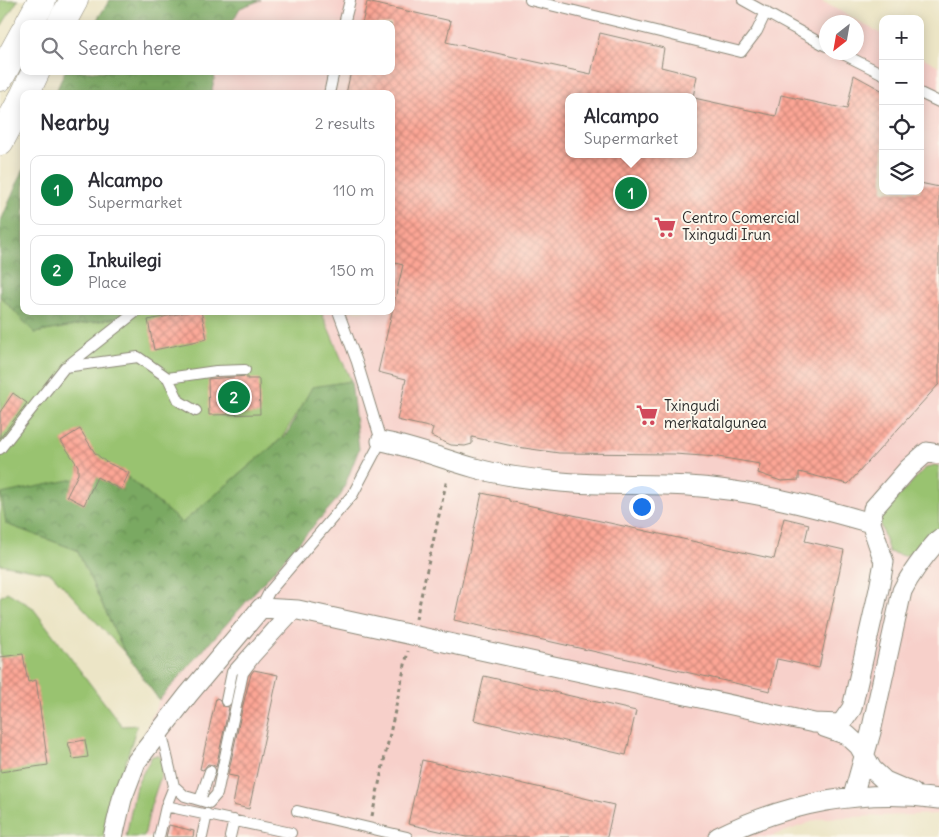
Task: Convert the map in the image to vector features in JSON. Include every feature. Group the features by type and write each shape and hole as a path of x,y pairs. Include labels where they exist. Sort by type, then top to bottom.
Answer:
{"highway":[{"path":"31,20 42,0"},
{"path":"63,20 74,0"},
{"path":"0,77 20,40"},
{"path":"26,90 34,75"},
{"path":"0,141 20,103"}],"street":[{"path":"814,723 841,724 852,708 884,562 871,523 874,509 909,468 933,453 939,437"},
{"path":"381,441 407,446 477,469 510,475 561,482 690,486 816,508 871,523"},
{"path":"853,796 864,758 902,591 909,576 939,539"},
{"path":"878,545 889,557 895,560 906,563 919,562"},
{"path":"113,837 122,799 136,762 261,608 292,610 814,723 848,735 858,746 872,768 885,781 931,798"},
{"path":"718,837 757,820 798,806 853,796 931,798"}],"lane":[{"path":"345,20 350,0"},
{"path":"530,0 741,52 757,31 766,12"},
{"path":"743,0 819,42"},
{"path":"855,60 879,72"},
{"path":"330,90 333,75"},
{"path":"924,95 939,102"},
{"path":"0,449 65,368 132,315"},
{"path":"261,608 269,592 353,494 381,441 357,362 339,315"},
{"path":"65,368 138,357 168,378 179,401 196,411"},
{"path":"168,378 216,371 245,370"},
{"path":"226,701 232,672 292,610"},
{"path":"161,730 174,786 185,796 209,802 217,794 244,673 292,610"},
{"path":"200,800 210,771"},
{"path":"159,837 166,806 174,786"},
{"path":"166,806 291,833"},
{"path":"296,811 407,837"},
{"path":"202,837 207,814"},
{"path":"230,837 234,820"}],"path":[{"path":"367,828 372,818 408,655 410,635 414,627 449,473"}],"shaded area":[{"name":"Txingudi merkatalgunea","path":"261,0 820,0 847,15 819,15 819,60 864,60 864,24 879,33 879,195 924,195 924,58 939,66 939,814 822,818 770,837 117,837 145,732 159,700 341,495 359,449 351,381 323,315 395,315 395,90 212,90 215,75 395,75 395,20 233,20 240,8"}],"green space":[{"path":"0,0 18,0 0,28"},
{"path":"110,0 261,0 240,8 233,20 97,20"},
{"path":"63,75 215,75 212,90 57,90"},
{"path":"20,177 20,315 121,315 120,317 35,333 0,296 0,223"},
{"path":"0,296 35,333 120,317 121,315 323,315 351,381 312,388 282,438 182,523 119,470 6,524 77,550 125,653 51,573 0,564"},
{"path":"351,381 359,449 341,495 159,700 125,653 77,550 6,524 1,494 119,470 182,523 287,434 312,387"},
{"path":"934,465 939,466 939,528 919,550 904,556 889,552 880,524 883,513 924,469"},
{"path":"7,592 32,607 122,726 137,725 103,837 0,837 0,597"},
{"path":"158,755 165,764 151,805 144,837 126,837 136,786 152,756"}],"building":[{"name":"Centro Comercial Txingudi Irun","path":"367,2 451,21 446,42 591,74 600,33 664,48 661,67 697,76 694,93 565,93 565,158 697,158 697,99 776,116 781,95 847,109 854,75 879,89 879,195 924,195 924,184 939,187 939,384 848,484 799,472 799,480 781,481 758,473 760,464 718,457 674,454 559,453 517,447 472,437 472,444 465,446 451,445 431,436 433,428 397,420 406,379 378,372 391,315 395,315 395,299 403,265 395,263 395,90 347,90 350,75 395,75 395,20 363,20"},
{"path":"173,315 202,315 207,339 154,350 148,320"},
{"path":"247,376 247,379 259,379 260,414 209,415 208,379"},
{"path":"13,393 27,403 0,438 0,412"},
{"path":"80,429 95,453 106,462 129,473 121,490 97,477 84,505 67,496 78,474 78,466 61,441"},
{"path":"482,493 509,499 509,501 774,559 784,518 809,524 805,541 844,550 819,668 777,659 770,691 454,620"},
{"path":"23,654 28,682 36,680 48,765 0,772 0,657"},
{"path":"254,670 278,675 249,809 233,805 238,777 228,775 243,705 251,674"},
{"path":"484,676 636,711 626,755 474,720"},
{"path":"216,698 219,699 222,706 229,707 216,767 208,764 203,770 200,769"},
{"path":"85,740 88,757 73,759 68,743"},
{"path":"422,760 614,805 607,837 466,837 408,824"},
{"path":"169,825 194,831 193,837 166,837"}],"place":[{"name":"Alcampo","path":"631,193"},
{"name":"Centro Comercial Txingudi Irun","path":"665,227"},
{"name":"Inkuilegi","path":"234,397"},
{"name":"Txingudi merkatalgunea","path":"647,415"}]}
